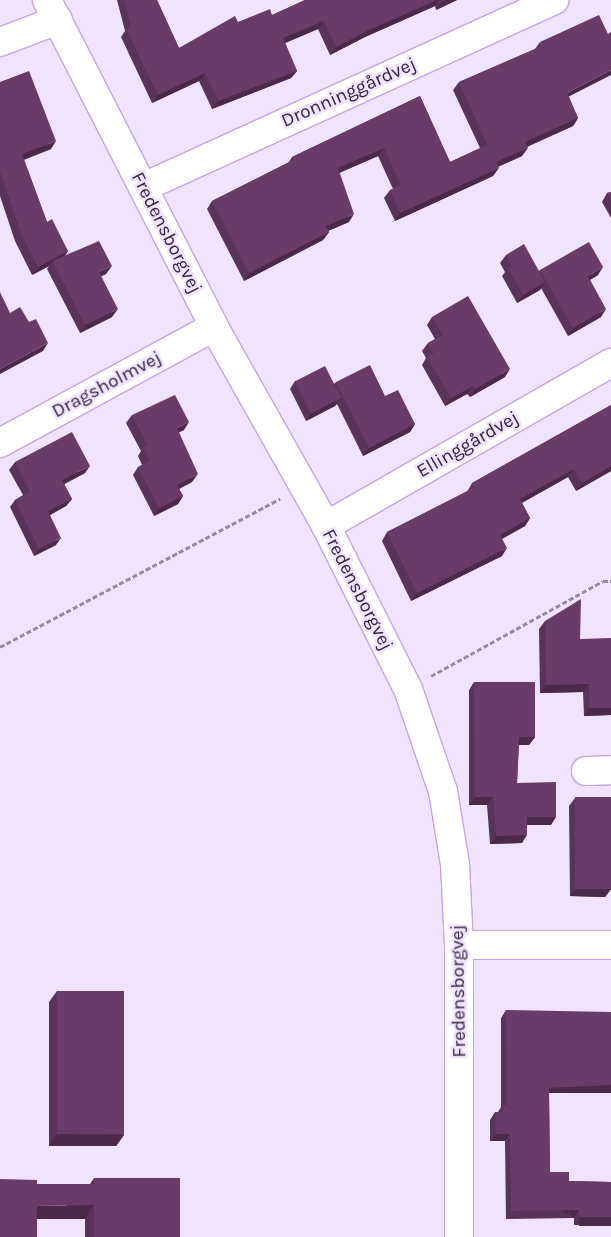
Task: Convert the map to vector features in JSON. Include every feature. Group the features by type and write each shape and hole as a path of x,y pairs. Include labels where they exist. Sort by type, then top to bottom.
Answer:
{"street":[{"name":"Dronninggårdvej","path":"144,187 554,0"},
{"name":"Fredensborgvej","path":"52,10 214,327 326,526 408,689 443,790 455,864 459,945 459,1237"},
{"path":"0,42 52,10"},
{"name":"Dragsholmvej","path":"0,443 214,327"},
{"name":"Ellinggårdvej","path":"326,526 611,363"},
{"path":"459,945 611,945"}],"path":[{"path":"0,647 304,487"},
{"path":"408,689 603,581 611,581"}],"building":[{"path":"124,0 157,0 179,48 235,16 238,22 270,9 272,15 305,0 437,0 371,29 336,47 324,21 283,38 297,71 218,101 205,73 158,95 126,29 131,26"},
{"path":"599,15 608,34 611,32 611,70 567,93 578,118 525,142 528,148 496,162 499,168 400,213 390,190 401,185 384,148 338,168 354,214 326,226 329,232 249,273 212,201 294,160 292,157 420,96 450,162 488,145 459,82 542,46 540,42"},
{"path":"29,71 56,141 22,154 47,222 52,219 68,251 38,267 21,233 0,172 0,82"},
{"path":"611,192 611,200 607,193"},
{"path":"99,241 112,266 99,272 118,309 85,325 52,261"},
{"path":"589,242 603,267 588,276 606,309 573,328 540,270"},
{"path":"524,244 545,282 523,295 508,268 512,266 506,255"},
{"path":"0,292 10,313 20,307 29,322 36,319 48,343 0,369"},
{"path":"468,296 510,369 475,389 473,386 451,398 427,357 434,353 428,343 443,335 432,317"},
{"path":"370,365 385,396 398,390 415,424 369,448 336,382"},
{"path":"325,366 341,398 311,414 295,381"},
{"path":"175,395 189,422 177,428 198,474 177,485 183,496 159,508 138,467 150,461 143,448 148,446 132,415"},
{"path":"611,405 611,466 582,483 574,469 520,499 530,518 500,535 507,548 417,593 387,532 475,487 472,483"},
{"path":"72,432 90,466 62,480 72,499 48,511 61,538 39,549 15,500 30,492 15,462"},
{"path":"581,599 580,639 611,638 611,708 589,708 589,684 546,685 545,621"},
{"path":"474,682 535,682 535,737 519,737 517,783 556,782 556,817 527,817 527,835 496,836 493,797 475,797"},
{"path":"575,797 611,797 611,889 575,889"},
{"path":"57,991 124,991 124,1134 57,1134"},
{"path":"506,1010 611,1012 611,1085 549,1088 550,1172 569,1172 569,1181 611,1182 611,1217 579,1217 579,1210 511,1211 510,1134 496,1134 495,1112 503,1112 503,1105 507,1105"},
{"path":"94,1178 180,1178 180,1237 94,1237 94,1205 37,1206 37,1237 0,1237 0,1179 37,1180 37,1184 94,1184"}]}
